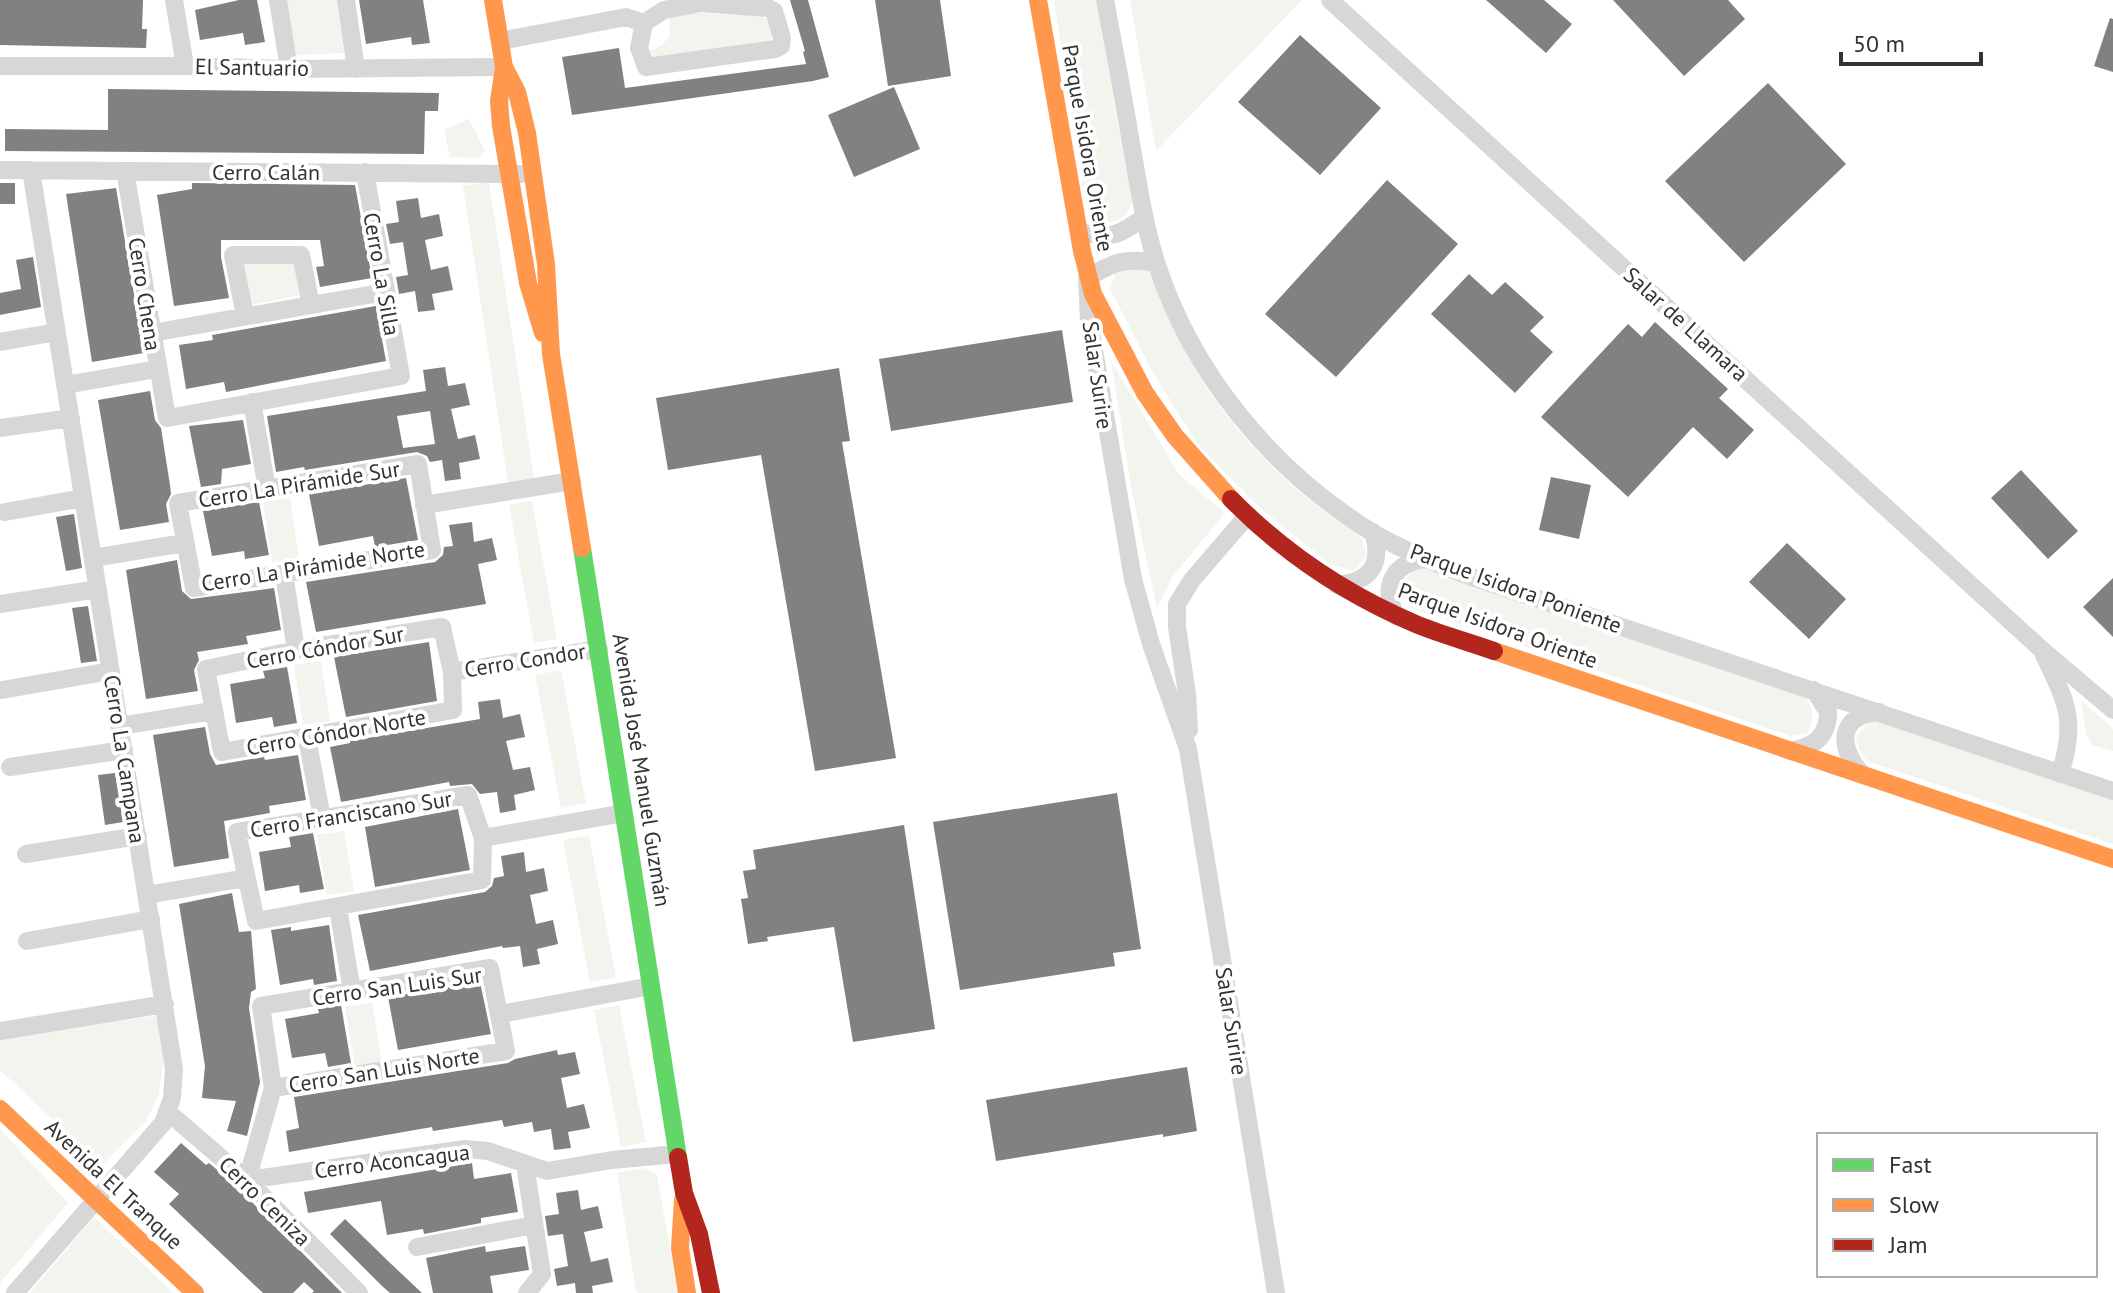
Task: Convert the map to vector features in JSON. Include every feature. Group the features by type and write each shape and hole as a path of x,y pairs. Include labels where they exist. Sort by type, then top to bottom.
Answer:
{"street":[{"path":"174,0 185,66"},
{"path":"278,0 289,69"},
{"path":"346,0 356,69"},
{"name":"Avenida José Manuel Guzmán","path":"493,0 504,67 520,102 533,174 547,267 551,354 677,1154 684,1193 699,1234 711,1293"},
{"name":"Parque Isidora Oriente","path":"1038,0 1087,278 1132,372 1186,451 1247,516 1292,555 1337,585 1396,616 1441,634 2113,859"},
{"name":"Parque Isidora Poniente","path":"1105,0 1144,217 1156,263 1191,346 1244,421 1304,482 1373,532 1469,576 2113,791"},
{"name":"Salar de Llamara","path":"1330,0 2041,649 2113,710"},
{"path":"701,3 768,8 774,11 782,38 781,46 646,67 639,48 644,23 664,10 701,3"},
{"path":"500,41 626,17 644,23"},
{"name":"El Santuario","path":"0,66 289,69 504,67"},
{"name":"Avenida José Manuel Guzmán","path":"504,67 499,101 510,174 528,283 551,354"},
{"name":"Cerro Calán","path":"0,170 533,174"},
{"name":"Cerro La Campana","path":"31,170 165,1004 174,1069 169,1113"},
{"name":"Cerro Chena","path":"125,171 167,418 252,402"},
{"name":"Cerro La Silla","path":"252,402 401,376 365,172"},
{"path":"1079,232 1114,235 1122,233 1144,217"},
{"path":"245,316 233,255 301,255 311,305"},
{"path":"1087,278 1120,260 1156,263"},
{"name":"Salar Surire","path":"1087,278 1096,365 1133,579 1151,644 1188,749"},
{"path":"152,333 385,292"},
{"path":"0,342 57,332"},
{"path":"65,385 157,369"},
{"path":"252,402 267,489"},
{"path":"0,428 71,418"},
{"name":"Cerro La Pirámide Sur","path":"184,543 178,503 418,464 424,505"},
{"path":"424,505 572,481"},
{"path":"5,512 83,498"},
{"name":"Cerro La Pirámide Norte","path":"184,543 194,588 284,574 432,550 424,505"},
{"name":"Salar Surire","path":"1247,516 1192,580 1177,604 1177,627 1188,710 1188,749 1276,1293"},
{"path":"1337,585 1356,582 1370,572 1377,553 1373,532"},
{"path":"93,558 184,543"},
{"path":"1396,616 1389,596 1394,575 1406,563 1427,559"},
{"path":"284,574 296,650"},
{"path":"0,604 98,589"},
{"name":"Cerro Cóndor Sur","path":"212,711 206,669 296,650 442,627 452,672"},
{"name":"Cerro Condor","path":"452,672 599,649"},
{"name":"Salar de Llamara","path":"2041,649 2060,688 2070,721 2067,751 2060,774"},
{"path":"2,690 111,671"},
{"name":"Cerro Cóndor Norte","path":"212,711 222,752 453,710 452,672"},
{"path":"1790,751 1811,746 1825,731 1828,712 1812,689"},
{"path":"120,726 212,711"},
{"path":"1863,775 1846,753 1846,734 1855,719 1869,712 1879,712"},
{"path":"307,738 322,818"},
{"path":"10,767 124,750"},
{"name":"Cerro Franciscano Sur","path":"246,878 237,832 468,795 483,838"},
{"path":"147,895 246,878 256,921 338,908 482,880 483,838 624,813"},
{"path":"26,854 138,836"},
{"path":"338,908 352,991"},
{"path":"27,941 151,919"},
{"name":"Cerro San Luis Sur","path":"273,1088 261,1006 490,968 501,1014"},
{"path":"501,1014 651,986"},
{"path":"0,1031 165,1004"},
{"name":"Cerro San Luis Norte","path":"273,1088 506,1051 501,1014"},
{"path":"247,1180 273,1088"},
{"name":"Avenida El Tranque","path":"0,1109 195,1293"},
{"path":"15,1293 156,1133 169,1113"},
{"name":"Cerro Ceniza","path":"169,1113 247,1180 359,1293"},
{"name":"Cerro Aconcagua","path":"247,1180 465,1149 488,1151 538,1170 677,1154"},
{"path":"525,1165 542,1274 527,1293"},
{"name":"Avenida José Manuel Guzmán","path":"684,1193 680,1248 687,1293"},
{"path":"417,1247 534,1225"}],"shaded area":[{"path":"286,0 337,0 344,53 295,55"},
{"path":"1054,0 1096,0 1132,202 1126,214 1117,221 1093,219 1086,206"},
{"path":"1130,0 1302,0 1156,151"},
{"path":"693,13 762,16 768,21 772,37 766,43 652,57 650,51 661,46 670,36 669,18"},
{"path":"469,119 485,151 478,158 450,157 444,130"},
{"path":"489,182 534,478 508,482 463,186"},
{"path":"294,263 302,295 251,305 244,264"},
{"path":"1134,267 1148,270 1192,364 1244,437 1287,481 1359,533 1367,555 1354,571 1330,564 1259,507 1198,445 1153,373 1110,289 1115,273"},
{"path":"1111,361 1179,474 1225,513 1172,577 1157,609 1131,487"},
{"path":"290,498 299,558 272,562 263,502"},
{"path":"532,501 557,639 534,643 509,505"},
{"path":"1431,567 1803,692 1812,712 1810,727 1807,733 1791,736 1411,608 1402,594 1404,580 1414,570"},
{"path":"321,661 330,721 303,725 294,665"},
{"path":"561,670 586,803 561,808 535,675"},
{"path":"2081,700 2113,729 2113,751 2092,745 2086,734"},
{"path":"1878,718 2113,796 2113,844 1867,761 1859,750 1856,737 1866,725"},
{"path":"344,831 354,891 327,895 317,835"},
{"path":"589,835 616,977 590,982 563,840"},
{"path":"372,1002 382,1062 355,1067 345,1007"},
{"path":"619,1005 646,1142 621,1147 594,1010"},
{"path":"156,1016 165,1053 158,1097 146,1121 102,1165 0,1070 0,1036"},
{"path":"0,1129 68,1203 0,1283"},
{"path":"644,1168 657,1175 678,1293 636,1291 617,1173"},
{"path":"94,1217 173,1293 30,1293"}],"building":[{"path":"0,0 143,0 142,29 147,29 146,48 0,45"},
{"path":"239,0 257,0 265,42 245,45 243,33 200,40 195,10"},
{"path":"359,0 423,0 430,43 412,45 411,37 366,44"},
{"path":"790,0 808,0 829,77 572,115 562,57 619,48 625,88 806,64"},
{"path":"875,0 940,0 951,76 888,86"},
{"path":"1486,0 1544,0 1572,24 1546,53"},
{"path":"1613,0 1728,0 1745,19 1684,76"},
{"path":"2110,18 2113,19 2113,72 2094,66"},
{"path":"1300,35 1381,108 1320,175 1238,102"},
{"path":"1768,83 1846,164 1744,262 1665,181"},
{"path":"894,87 920,149 854,177 828,115"},
{"path":"108,89 439,93 438,111 425,111 424,154 5,151 5,129 108,130"},
{"path":"1387,180 1458,244 1336,377 1265,314"},
{"path":"0,183 15,183 15,204 0,204"},
{"path":"192,183 355,185 372,278 320,287 316,267 324,266 320,240 221,240 229,298 174,306 157,195 192,189"},
{"path":"116,188 144,353 92,362 66,194"},
{"path":"418,198 421,218 439,214 443,236 425,240 431,270 448,266 453,290 432,294 435,310 418,312 415,291 399,294 396,277 408,275 403,242 390,244 386,224 399,222 396,201"},
{"path":"33,257 41,307 0,315 0,293 21,289 16,260"},
{"path":"1469,274 1492,295 1505,282 1544,317 1530,331 1553,352 1515,393 1431,314"},
{"path":"376,306 386,361 226,392 224,382 186,389 179,345 213,340 212,335"},
{"path":"1655,322 1728,389 1719,398 1754,430 1727,459 1693,427 1628,497 1541,417 1628,324 1642,337"},
{"path":"1062,330 1073,402 891,431 879,359"},
{"path":"445,367 448,386 465,383 470,405 451,409 458,439 475,435 480,459 459,463 461,479 445,481 442,460 430,462 427,456 417,452 276,472 267,416 426,391 423,370","holes":["430,411 435,444 403,448 397,416"]},
{"path":"839,368 850,441 842,442 896,758 815,771 761,455 668,470 656,398"},
{"path":"150,391 155,420 161,428 170,485 171,494 166,504 169,522 120,530 98,400"},
{"path":"243,420 251,464 222,469 221,484 201,487 189,426"},
{"path":"2021,470 2078,531 2048,559 1991,498"},
{"path":"1551,477 1591,485 1579,539 1539,530"},
{"path":"406,478 418,540 375,547 373,536 319,546 309,494"},
{"path":"259,502 269,555 245,559 244,551 212,556 203,511"},
{"path":"74,514 82,568 66,571 56,517"},
{"path":"472,522 474,542 492,538 497,560 478,564 486,604 316,632 306,582 435,562 443,555 444,547 453,546 449,525"},
{"path":"1787,543 1846,599 1809,639 1749,582"},
{"path":"177,560 182,591 191,599 274,588 281,630 246,636 248,644 197,652 199,660 194,670 198,691 146,699 126,570"},
{"path":"2113,578 2113,637 2083,607"},
{"path":"88,606 97,661 81,663 72,608"},
{"path":"429,642 437,701 346,717 334,657"},
{"path":"287,667 297,723 274,727 272,717 236,723 230,684 265,678 263,671"},
{"path":"500,699 503,718 520,714 525,737 506,741 513,770 530,767 535,790 514,795 516,810 500,813 497,792 480,794 472,784 450,786 449,782 341,802 330,747 480,719 478,702"},
{"path":"205,727 210,754 216,765 298,755 306,800 269,806 270,813 224,821 229,858 174,867 153,735"},
{"path":"115,773 123,822 105,825 98,775"},
{"path":"1117,793 1141,949 1113,953 1115,966 960,990 933,822"},
{"path":"458,809 470,870 375,887 365,827"},
{"path":"904,825 935,1029 853,1042 834,927 767,937 768,941 748,944 741,899 748,898 743,871 756,869 753,850"},
{"path":"313,833 324,889 300,893 299,885 265,891 259,852 291,847 289,837"},
{"path":"524,852 526,872 544,868 548,891 530,895 536,924 553,920 558,944 537,949 540,964 523,967 520,946 502,946 370,971 358,915 485,892 492,886 494,878 504,876 501,856"},
{"path":"232,893 239,932 251,931 256,989 251,992 249,1008 260,1082 247,1136 227,1131 236,1101 202,1098 205,1066 179,904"},
{"path":"329,925 337,981 314,985 313,979 280,985 271,930 291,927 291,931"},
{"path":"480,982 491,1034 398,1050 388,997"},
{"path":"341,1005 351,1063 328,1067 325,1053 292,1058 285,1019 319,1013 318,1009"},
{"path":"557,1050 558,1055 575,1052 580,1074 561,1078 567,1108 584,1104 590,1128 568,1132 571,1148 554,1150 551,1129 534,1132 532,1122 504,1127 502,1120 433,1131 432,1127 289,1152 286,1131 299,1128 294,1097 508,1063"},
{"path":"1187,1067 1197,1131 996,1161 986,1100"},
{"path":"181,1143 234,1184 342,1293 312,1293 314,1291 304,1282 293,1293 263,1293 169,1204 179,1194 154,1172"},
{"path":"472,1163 474,1179 511,1173 518,1212 481,1218 481,1223 424,1234 423,1229 387,1235 381,1201 308,1213 304,1192"},
{"path":"578,1190 581,1210 598,1206 603,1228 584,1232 591,1262 608,1258 613,1282 592,1286 593,1293 576,1293 575,1283 557,1286 554,1269 568,1266 563,1234 548,1236 545,1216 559,1214 556,1193"},
{"path":"345,1219 422,1293 390,1293 382,1286 330,1234"},
{"path":"485,1246 486,1252 525,1246 529,1270 490,1276 493,1293 433,1293 426,1258"}],"traffic: fast":[{"path":"582,548 678,1157"}],"traffic: slow":[{"path":"493,0 504,67 499,101 501,126 528,283 543,333"},
{"path":"1038,0 1082,251 1093,294 1145,393 1175,436 1231,499"},
{"path":"504,67 517,92 527,133 546,264 551,354 582,548"},
{"path":"1494,651 2113,859"},
{"path":"0,1109 195,1293"},
{"path":"683,1200 680,1248 687,1293"}],"traffic: jam":[{"path":"1231,499 1295,555 1342,587 1418,625 1494,651"},
{"path":"678,1157 684,1193 699,1234 711,1293"}]}
